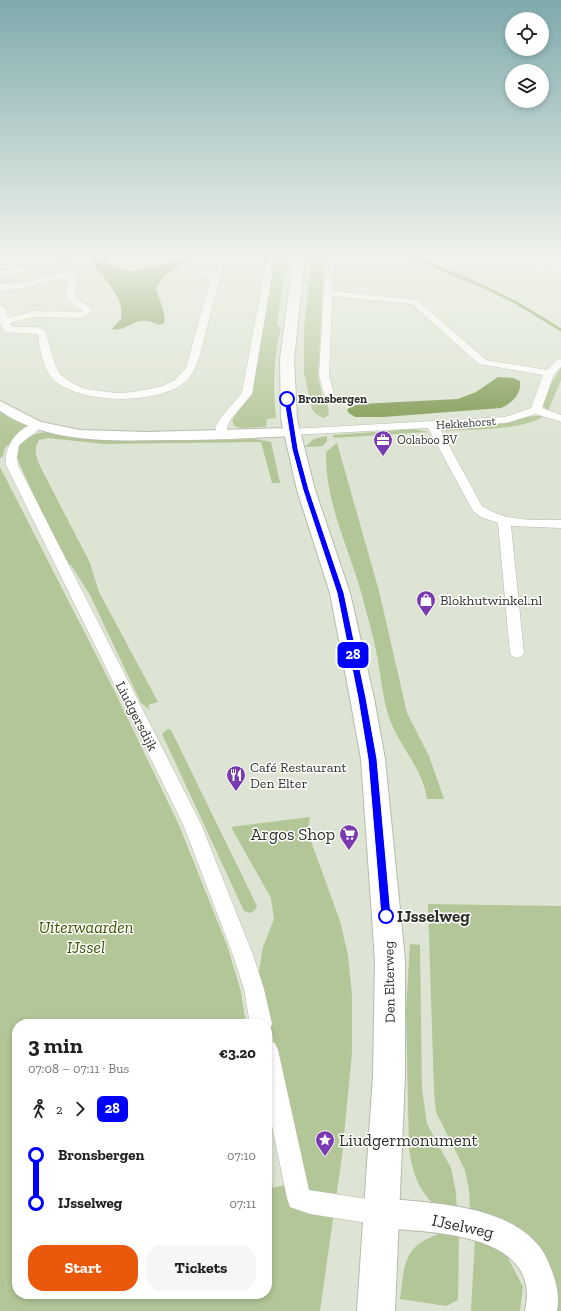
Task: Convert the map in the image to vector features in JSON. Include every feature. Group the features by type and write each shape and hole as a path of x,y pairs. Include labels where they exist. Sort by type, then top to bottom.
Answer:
{"main road":[{"name":"Den Elterweg","path":"292,318 287,360 287,398 291,432 306,490 340,593 373,759 390,960 389,1075 380,1213 376,1311"}],"street":[{"path":"3,318 8,330 37,330 42,332 45,353 56,377 69,387 90,394 116,396 150,392 178,382 191,368 204,318"},
{"path":"4,322 18,318"},
{"path":"222,436 221,427 226,418 247,394 260,318"},
{"path":"327,318 324,376 330,398"},
{"path":"434,318 483,362 548,373"},
{"path":"561,362 548,373 536,410 561,419"},
{"path":"0,405 38,425 65,432 105,436 222,436 291,432"},
{"name":"Hekkehorst","path":"291,432 506,420 536,410"},
{"name":"Liudgersdijk","path":"38,425 14,443 10,454 12,465 137,717 192,824 243,955 254,989 261,1019"},
{"path":"432,425 477,508 485,515 504,521 561,524"},
{"path":"504,521 517,653"},
{"path":"272,1073 299,1198 310,1202 380,1213"},
{"name":"IJselweg","path":"380,1213 465,1223 492,1230 510,1238 524,1251 536,1267 540,1281 543,1304 541,1311"}],"green space":[{"path":"264,318 278,318 277,324 281,328 276,350 274,373 276,418 267,419 266,427 240,428 234,426 232,420 250,394"},
{"path":"305,318 321,318 318,375 323,399 327,400 329,415 323,418 312,409 304,373"},
{"path":"561,367 561,380 548,411 542,405 548,389"},
{"path":"0,410 26,424 27,428 5,448 3,456 0,458"},
{"path":"544,416 535,421 510,427 445,431 450,426 512,422 524,417"},
{"path":"415,429 428,432 334,438 333,435"},
{"path":"47,432 73,436 125,440 255,439 271,442 280,483 272,483 261,442 104,444 48,438 39,440 37,444 37,459 90,563 99,592 158,702 148,705 150,710 141,703 90,595 71,565 65,564 17,458 17,449 24,441 38,433"},
{"path":"327,436 327,441 323,446 305,447 314,439"},
{"path":"337,443 379,591 407,713 429,756 444,799 427,799 420,776 398,738 389,717 372,632 358,581 339,527 330,490 326,452"},
{"name":"Uiterwaarden IJssel","path":"0,467 115,692 179,825 228,948 241,992 245,1019 12,1019 12,1299 272,1299 272,1182 273,1188 303,1180 272,1032 272,1019 269,1019 258,977 263,947 274,919 271,898 231,827 310,817 308,833 340,921 348,955 352,995 352,1053 342,1156 320,1311 0,1311"},
{"path":"168,729 171,730 257,906 251,913 244,911 162,734"},
{"path":"428,904 561,906 561,1311 556,1311 550,1267 528,1235 506,1221 470,1210 469,1190 465,1170 436,1112"},
{"path":"410,944 420,945 422,1089 427,1124 451,1168 456,1192 457,1211 441,1208 428,1198 418,1183 410,1157 406,1009"},
{"path":"442,1233 459,1233 458,1300 446,1306 400,1299 403,1275 408,1257 420,1244 429,1238"},
{"path":"475,1238 487,1242 506,1254 523,1287 520,1311 471,1311"}],"shaded area":[{"path":"121,319 165,319 164,323 160,325 149,321 141,321 116,330 112,329"},
{"path":"498,377 513,378 520,381 518,394 509,404 501,408 383,417 355,417 347,410 350,407 360,404 458,399 476,392"}],"waterway":[{"path":"542,318 561,330"}],"bus line":[{"name":"28","path":"287,399 289,420 295,449 306,490 340,593 362,698 373,759 386,916"}],"place":[{"name":"Bronsbergen","path":"287,399"},
{"name":"Oolaboo BV","path":"383,457"},
{"name":"Blokhutwinkel.nl","path":"426,617"},
{"name":"Café Restaurant Den Elter","path":"236,792"},
{"name":"Argos Shop","path":"349,851"},
{"name":"IJsselweg","path":"386,916"},
{"name":"Liudgermonument","path":"325,1157"}]}
